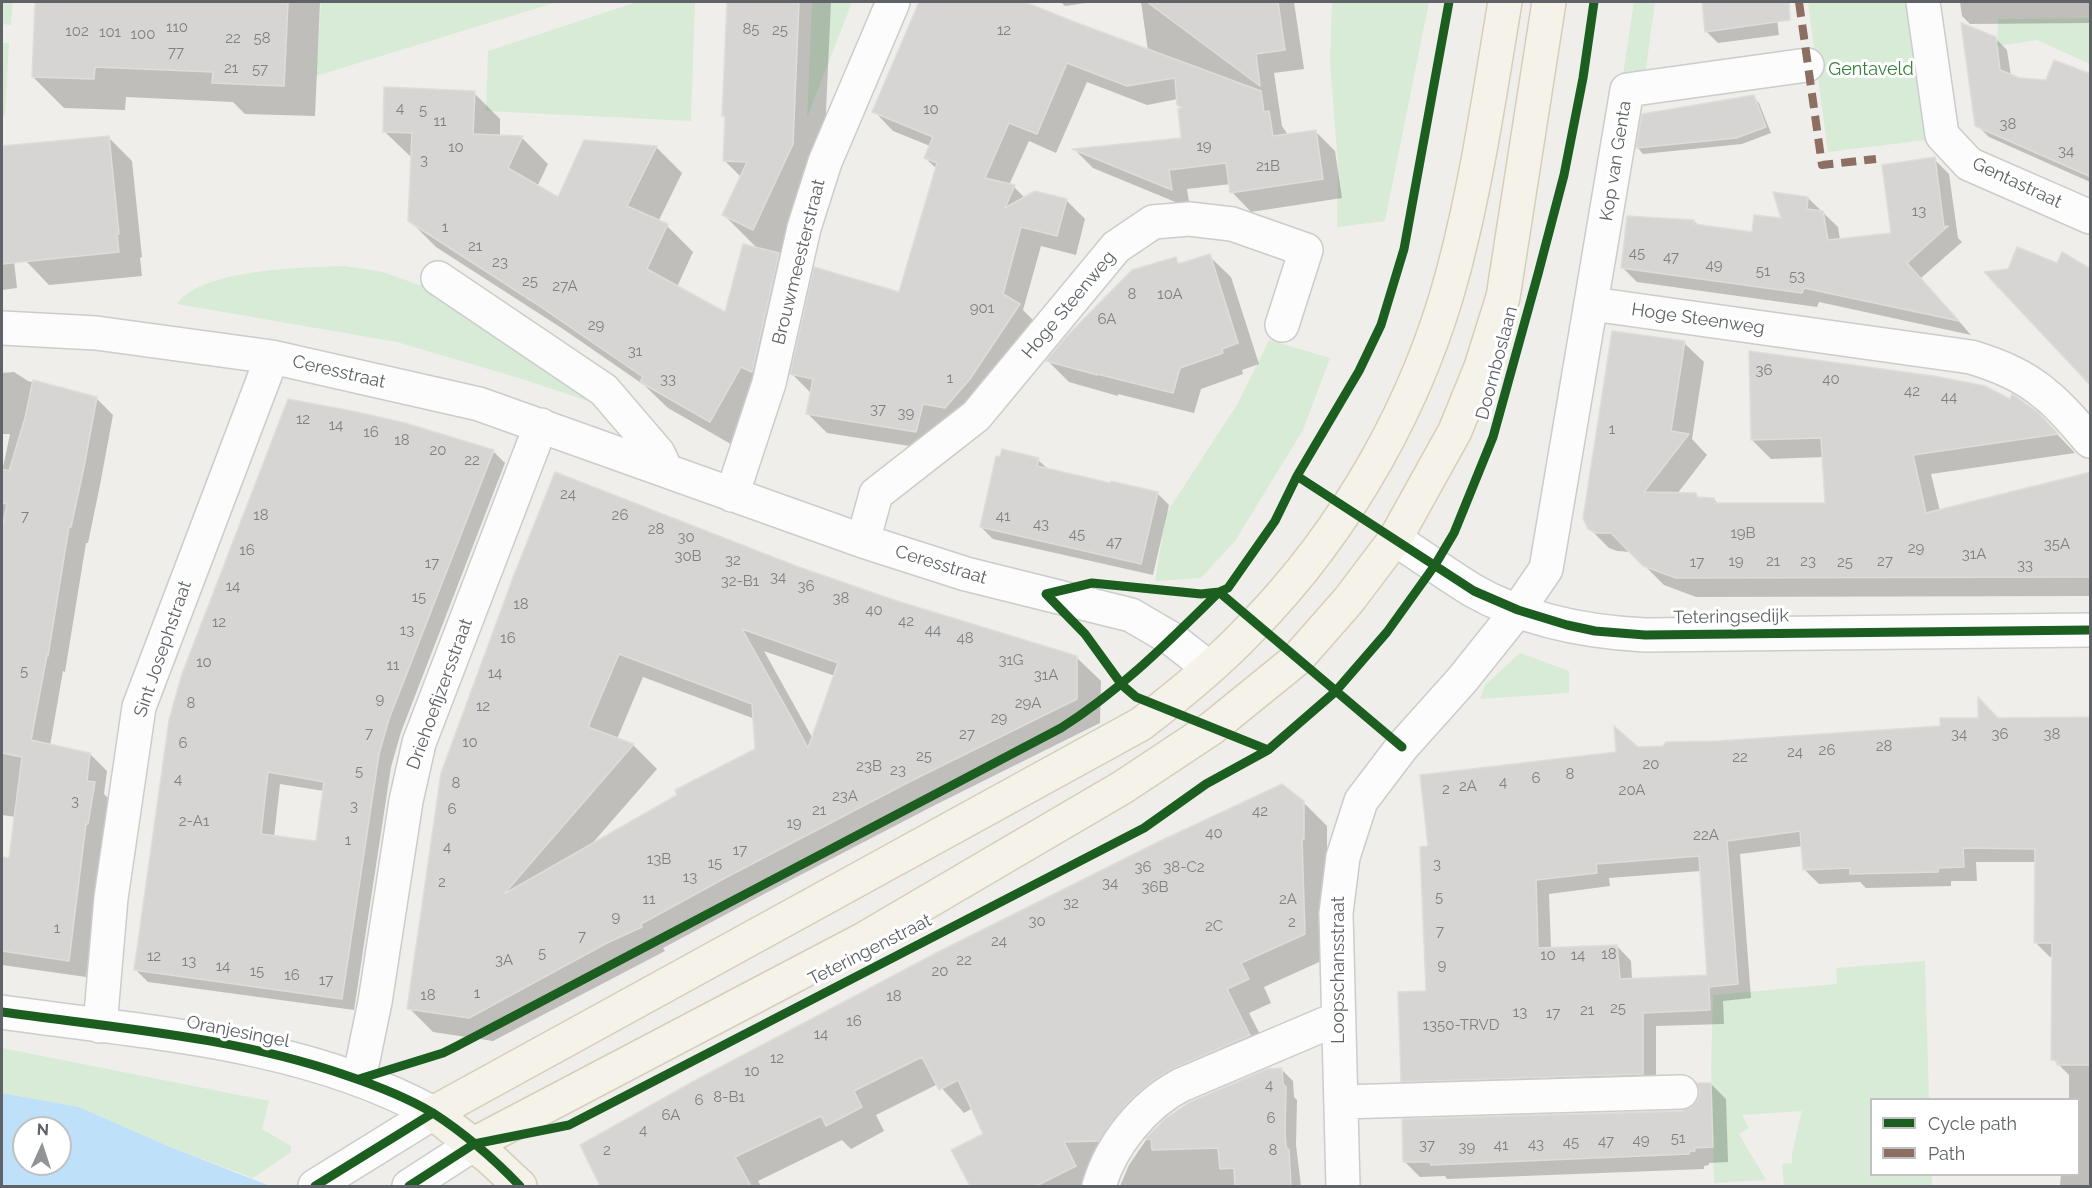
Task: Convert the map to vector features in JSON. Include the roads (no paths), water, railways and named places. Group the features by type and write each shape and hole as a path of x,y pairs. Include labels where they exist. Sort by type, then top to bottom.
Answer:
{"main road":[{"path":"520,1186 454,1129 1141,724 1209,668 1249,631 1302,570 1347,508 1403,410 1426,355 1454,269 1470,201 1505,2"},
{"name":"Doornboslaan","path":"1246,700 1297,659 1348,601 1395,539 1455,431 1481,367 1503,297 1549,2"},
{"path":"1209,668 1246,700"},
{"name":"Teteringenstraat","path":"454,1129 651,1053 864,939 1123,787 1195,740 1246,700"}],"street":[{"name":"Brouwmeesterstraat","path":"732,495 770,384 804,228 825,162 893,2"},
{"name":"Gentastraat","path":"1923,2 1942,135 1969,164 2091,217"},
{"name":"Kop van Genta","path":"1592,304 1627,90 1807,65"},
{"name":"Hoge Steenweg","path":"863,542 876,494 976,416 1116,247 1153,222 1189,219 1232,224 1306,250 1282,326"},
{"path":"438,278 604,390 658,453 666,470"},
{"name":"Hoge Steenweg","path":"1592,304 1971,357 2009,370 2030,382 2047,394 2091,441"},
{"path":"1518,610 1546,569 1592,304"},
{"name":"Ceresstraat","path":"2,328 38,328 96,333 272,357 479,404 863,542 966,574 1131,615 1172,639 1209,668"},
{"name":"Sint Josephstraat","path":"100,1026 111,898 139,707 272,357"},
{"name":"Driehoefijzersstraat","path":"359,1079 375,1002 406,801 419,743 541,425"},
{"name":"Teteringsedijk","path":"1395,539 1474,591 1518,610 1595,631 1645,635 2091,630"},
{"name":"Loopschansstraat","path":"1343,1186 1336,913 1343,857 1361,801 1402,747 1518,610"},
{"name":"Oranjesingel","path":"2,1012 238,1045 316,1065 359,1079 396,1095 454,1129"},
{"path":"1098,1186 1106,1167 1130,1130 1160,1097 1181,1085 1339,1018"},
{"path":"1342,1102 1681,1092"},
{"path":"318,1185 454,1129"},
{"path":"409,1186 454,1129"}],"water":[{"path":"2,1093 79,1107 168,1146 270,1186 2,1186"}],"park label":[{"name":"Gentaveld","path":"1871,70"}]}
